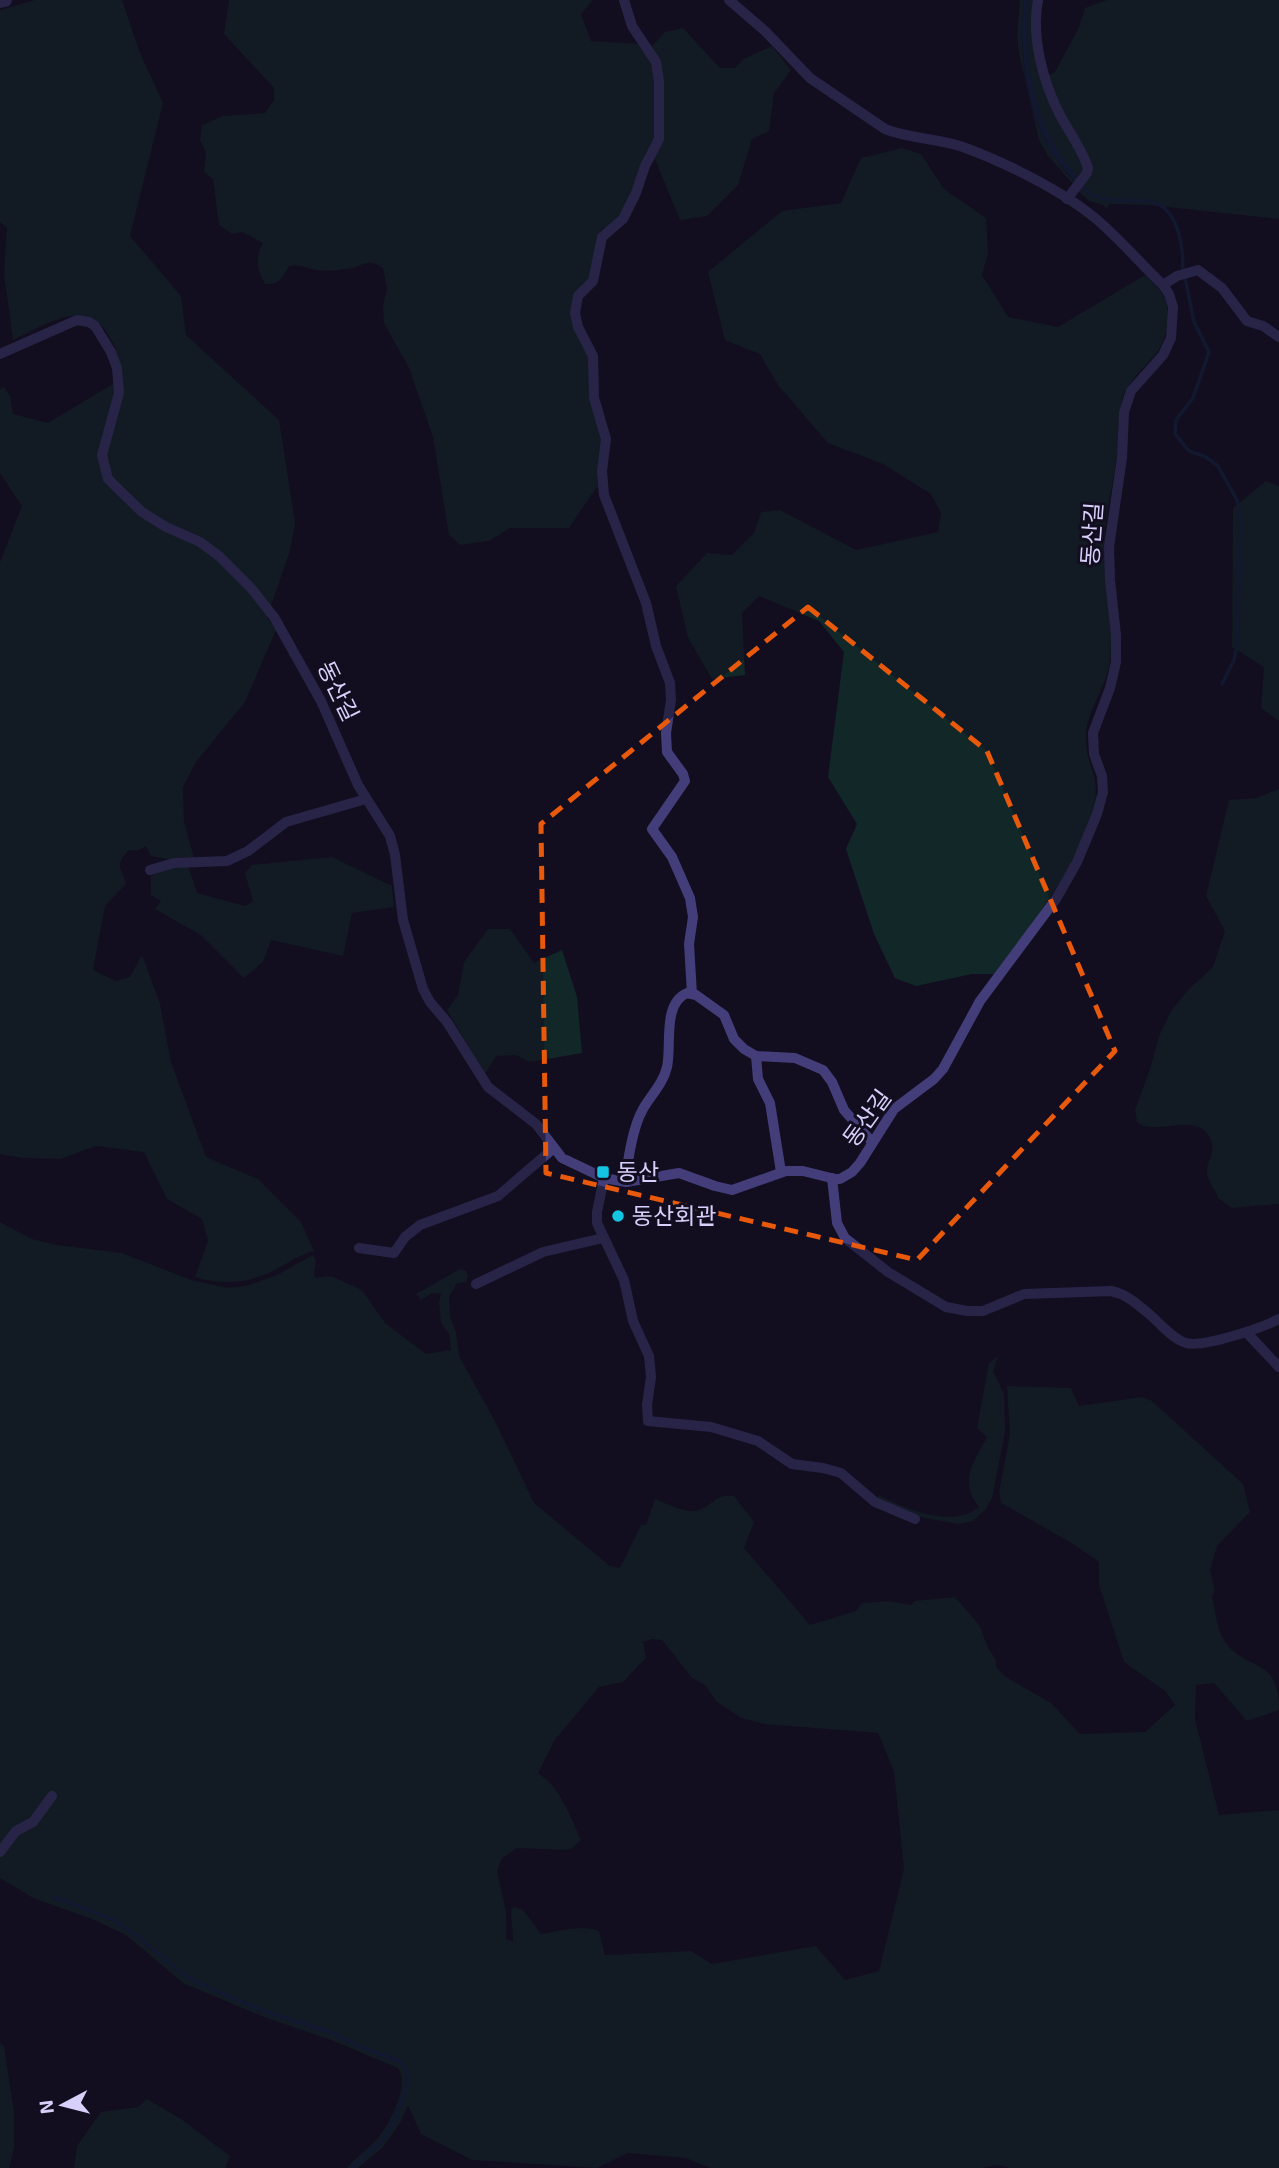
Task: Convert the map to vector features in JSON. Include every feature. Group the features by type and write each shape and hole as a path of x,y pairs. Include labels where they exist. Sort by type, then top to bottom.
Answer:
{"street":[{"path":"0,1 5,0"},
{"path":"624,0 632,26 656,62 659,81 659,139 627,212 618,224 602,237 593,281 578,296 575,313 578,327 593,356 594,398 606,439 602,471 604,495 646,603 656,646 670,683 672,695 666,733 667,752 684,774 685,781 652,828 672,857 690,898 693,917 689,944 692,994"},
{"name":"동산길","path":"0,354 70,322 83,321 95,326 111,352 119,379 119,393 103,450 104,470 108,480 142,512 208,547 233,569 263,602 285,634 321,701 350,769 393,844 402,920 426,996 447,1022 488,1087 536,1124 565,1161 604,1178 626,1182 679,1173 732,1190 781,1172 803,1171 841,1179 852,1172 894,1109 943,1069 980,1001 1069,879 1097,814 1103,785 1094,754 1093,733 1110,688 1116,662 1109,555 1122,458 1124,412 1131,391 1163,355 1171,338 1173,307 1163,285 1094,217 1068,199 963,147 885,129 810,78 765,31 729,0"},
{"path":"1038,0 1037,25 1044,74 1054,102 1088,170 1068,199"},
{"path":"1163,285 1177,276 1198,270 1222,288 1247,321 1263,326 1279,337"},
{"path":"150,870 174,863 227,861 237,858 286,822 366,799"},
{"path":"626,1182 636,1124 666,1071 673,1010 682,996 692,994 724,1015 734,1039 744,1049 756,1056 778,1055 795,1058 822,1070 832,1082 844,1110 872,1142"},
{"path":"756,1056 758,1079 770,1103 781,1172"},
{"path":"359,1248 394,1253 405,1237 420,1225 498,1196 554,1148"},
{"path":"604,1178 597,1212 598,1228 624,1280 633,1321 649,1356 651,1377 647,1405 648,1422 711,1427 758,1441 792,1464 823,1468 841,1474 869,1498 915,1519"},
{"path":"832,1178 836,1223 845,1238 888,1272 947,1307 983,1311 1024,1294 1111,1291 1132,1299 1183,1342 1204,1343 1247,1333 1279,1319"},
{"path":"476,1284 542,1252 603,1238"},
{"path":"1247,1333 1279,1367"},
{"path":"0,1852 16,1831 33,1822 52,1796"}],"highlighted area":[{"path":"808,607 987,751 1115,1051 917,1260 546,1173 541,824"}],"green space":[{"path":"35,0 122,0 140,53 163,103 130,236 181,296 186,335 279,420 295,523 290,551 267,617 276,630 245,702 196,762 183,787 184,822 194,858 172,860 151,856 146,846 137,851 129,850 120,864 126,884 105,906 93,970 116,981 130,977 143,957 160,1004 171,1062 206,1157 258,1179 301,1222 314,1251 249,1280 228,1282 195,1277 208,1241 202,1219 167,1199 144,1152 96,1146 60,1159 22,1158 0,1154 0,562 22,506 0,473 0,390 4,387 10,396 13,414 48,423 113,384 123,383 119,359 109,336 100,324 89,317 64,317 13,340 4,274 7,228 0,222 0,10"},
{"path":"229,0 593,0 581,14 591,41 641,44 653,60 657,140 629,202 611,226 599,232 593,274 573,298 589,351 602,433 600,487 596,488 569,528 510,528 489,541 460,545 449,535 433,437 409,368 384,323 383,305 387,289 383,268 372,263 328,271 289,266 280,280 265,284 258,264 263,243 242,232 232,234 219,225 213,179 204,172 206,153 200,140 202,125 223,116 265,113 274,100 274,88 224,34"},
{"path":"1020,0 1024,0 1022,48 1030,97 1046,143 1074,181 1073,184 1048,156 1039,140 1019,53 1017,36"},
{"path":"1029,0 1035,0 1036,47 1084,169 1078,177 1051,140 1034,95 1028,46"},
{"path":"1107,0 1279,0 1279,219 1148,205 1109,204 1107,209 1089,201 1078,191 1088,177 1048,76 1055,72 1079,27 1085,8"},
{"path":"683,28 720,68 735,68 743,59 772,46 791,70 774,93 769,131 752,139 738,185 707,216 680,220 654,157 660,147 651,47 665,32"},
{"path":"902,148 921,154 944,189 986,218 988,253 982,275 1008,317 1058,327 1145,275 1165,299 1168,313 1162,343 1129,385 1120,411 1117,460 1105,535 1111,618 1110,660 1087,726 1086,746 1096,790 1084,836 1050,898 994,974 972,974 916,986 895,978 874,934 846,849 857,824 828,777 844,652 819,621 759,596 742,613 745,675 712,679 688,638 676,586 707,553 732,555 754,533 761,512 780,510 856,550 938,532 941,513 931,494 883,464 828,443 778,385 760,354 725,340 708,272 782,211 841,203 861,158"},
{"path":"1266,481 1279,486 1279,721 1261,708 1264,667 1232,647 1233,508"},
{"path":"1279,789 1279,1204 1232,1208 1218,1198 1209,1180 1207,1169 1212,1145 1205,1132 1188,1125 1145,1126 1137,1122 1135,1110 1159,1036 1171,1011 1188,990 1213,967 1225,931 1206,896 1229,800 1256,798"},
{"path":"332,857 392,886 394,907 352,913 343,956 271,940 263,962 244,978 202,936 155,909 161,901 151,895 151,876 173,867 188,865 197,893 245,906 253,901 245,873 252,865"},
{"path":"488,929 510,929 534,963 562,950 577,997 582,1053 530,1062 516,1055 496,1056 485,1074 447,1010 458,995 464,962"},
{"path":"0,1222 32,1239 122,1253 191,1280 228,1288 245,1286 277,1275 313,1255 316,1260 316,1278 331,1276 362,1290 385,1323 426,1354 451,1350 449,1334 441,1323 441,1294 432,1293 421,1300 416,1294 460,1269 466,1271 466,1282 457,1283 449,1297 450,1317 456,1332 459,1356 497,1425 534,1503 610,1566 620,1568 641,1525 646,1525 655,1499 677,1508 694,1511 705,1508 722,1496 734,1496 754,1522 744,1548 810,1625 856,1611 862,1603 889,1601 911,1605 915,1601 955,1597 980,1626 988,1648 996,1660 996,1667 1006,1677 1051,1703 1080,1734 1145,1732 1175,1705 1165,1691 1124,1662 1099,1585 1099,1562 1070,1542 1001,1503 999,1492 1010,1434 1007,1386 1071,1388 1079,1406 1142,1397 1152,1401 1243,1484 1250,1512 1217,1546 1210,1570 1215,1591 1212,1597 1221,1635 1233,1650 1268,1672 1278,1692 1279,1710 1247,1721 1214,1683 1196,1685 1195,1719 1219,1815 1279,1810 1279,2168 1010,2168 998,2165 982,2168 710,2168 686,2158 628,2153 597,2168 472,2160 421,2134 408,2105 400,2123 383,2147 358,2168 347,2168 376,2140 392,2116 402,2085 398,2068 183,1983 126,1935 92,1919 33,1898 0,1878","holes":["662,1640 692,1678 705,1685 716,1701 741,1718 764,1724 878,1733 894,1771 904,1869 879,1971 845,1980 816,1946 712,1964 691,1951 605,1955 599,1931 578,1928 541,1934 523,1910 514,1907 511,1910 513,1941 506,1939 506,1912 497,1871 502,1858 517,1848 571,1849 581,1840 559,1794 538,1773 554,1741 599,1687 623,1682 646,1658 643,1642"]},
{"path":"998,1356 993,1371 1004,1394 1005,1432 992,1498 986,1509 973,1521 958,1524 908,1515 876,1499 879,1495 915,1511 943,1517 968,1513 979,1507 970,1489 970,1472 987,1437 977,1428 989,1363"},
{"path":"0,2043 4,2046 14,2112 14,2148 9,2168 0,2168"},
{"path":"147,2099 181,2119 230,2156 225,2168 74,2168 77,2146 101,2112 138,2107"}],"water":[{"path":"1024,0 1029,0 1030,71 1042,117 1063,159 1096,197 1079,186 1057,160 1036,118 1029,94 1022,46"}],"waterway":[{"path":"1092,195 1112,200 1147,201 1166,210 1177,227 1183,269"},
{"path":"1185,278 1194,322 1209,352 1193,398 1176,420 1175,434 1189,451 1206,457 1218,466 1237,500 1241,520 1237,644 1234,660 1222,684"},
{"path":"54,1897 112,1919 198,1983 261,2010 332,2033 401,2062 408,2072 408,2082 396,2118 383,2140 352,2168"}],"place":[{"name":"동산","path":"603,1172"},
{"name":"동산회관","path":"618,1216"}]}
